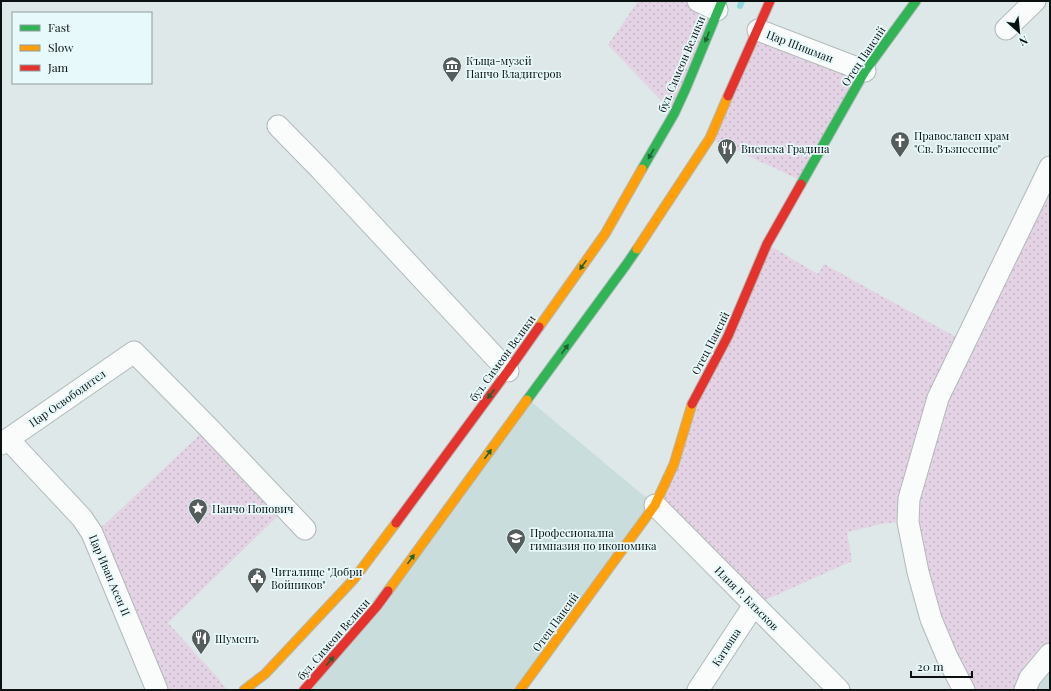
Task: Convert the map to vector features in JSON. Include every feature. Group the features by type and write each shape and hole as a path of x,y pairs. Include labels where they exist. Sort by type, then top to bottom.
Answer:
{"main road":[{"name":"бул. Симеон Велики","path":"304,690 378,606 626,265 710,138 770,1"},
{"name":"Отец Паисий","path":"520,690 655,505 674,464 693,402 728,336 767,244 865,71 916,1"},
{"name":"бул. Симеон Велики","path":"244,690 265,674 354,579 508,371 605,234 674,114 720,6"}],"street":[{"path":"698,1 720,6"},
{"path":"1006,29 1035,1"},
{"name":"Цар Шишман","path":"758,30 865,71"},
{"path":"278,126 322,171 508,371"},
{"path":"964,690 947,657 932,619 918,572 908,522 909,498 938,398 1050,167"},
{"name":"Цар Освободител","path":"5,441 134,352 305,528"},
{"name":"Цар Иван Асен II","path":"5,441 82,518 92,533 157,690"},
{"name":"Илия Р. Блъсков","path":"655,505 839,690"},
{"name":"Катюша","path":"698,690 754,605"},
{"path":"1025,690 1030,678 1050,654"}],"shaded area":[{"path":"638,1 698,1 717,10 674,114 608,45"},
{"path":"758,30 865,71 802,181 710,138"},
{"path":"1050,167 1050,654 1025,690 964,690 908,522 886,523 847,532 852,561 754,605 655,505 767,244 818,274 824,264 965,342"},
{"name":"Професионална гимназия по икономика","path":"528,399 655,505 520,690 304,690"},
{"path":"208,427 286,508 168,623 227,690 157,690 92,533 105,524"},
{"path":"1050,654 1050,690 1025,690"}],"waterway":[{"path":"740,6 742,1"}],"traffic: fast":[{"path":"642,169 674,114 722,1"},
{"path":"801,184 865,71 916,1"},
{"path":"527,400 637,249"}],"traffic: slow":[{"path":"637,249 710,138 728,96"},
{"path":"539,327 605,234 642,169"},
{"path":"388,591 527,400"},
{"path":"520,690 655,505 674,464 692,404"},
{"path":"244,690 265,674 354,579 396,523"}],"traffic: jam":[{"path":"728,96 770,1"},
{"path":"692,404 728,336 767,244 801,184"},
{"path":"396,523 539,327"},
{"path":"304,690 377,606 388,591"}],"place":[{"name":"Къща-музей Панчо Владигеров","path":"452,83"},
{"name":"Православен храм \"Св. Възнесение\"","path":"900,158"},
{"name":"Виенска Градина","path":"727,165"},
{"name":"Нанчо Попович","path":"198,525"},
{"name":"Професионална гимназия по икономика","path":"516,555"},
{"name":"Читалище \"Добри Войников\"","path":"257,594"},
{"name":"Шуменъ","path":"201,655"}]}
